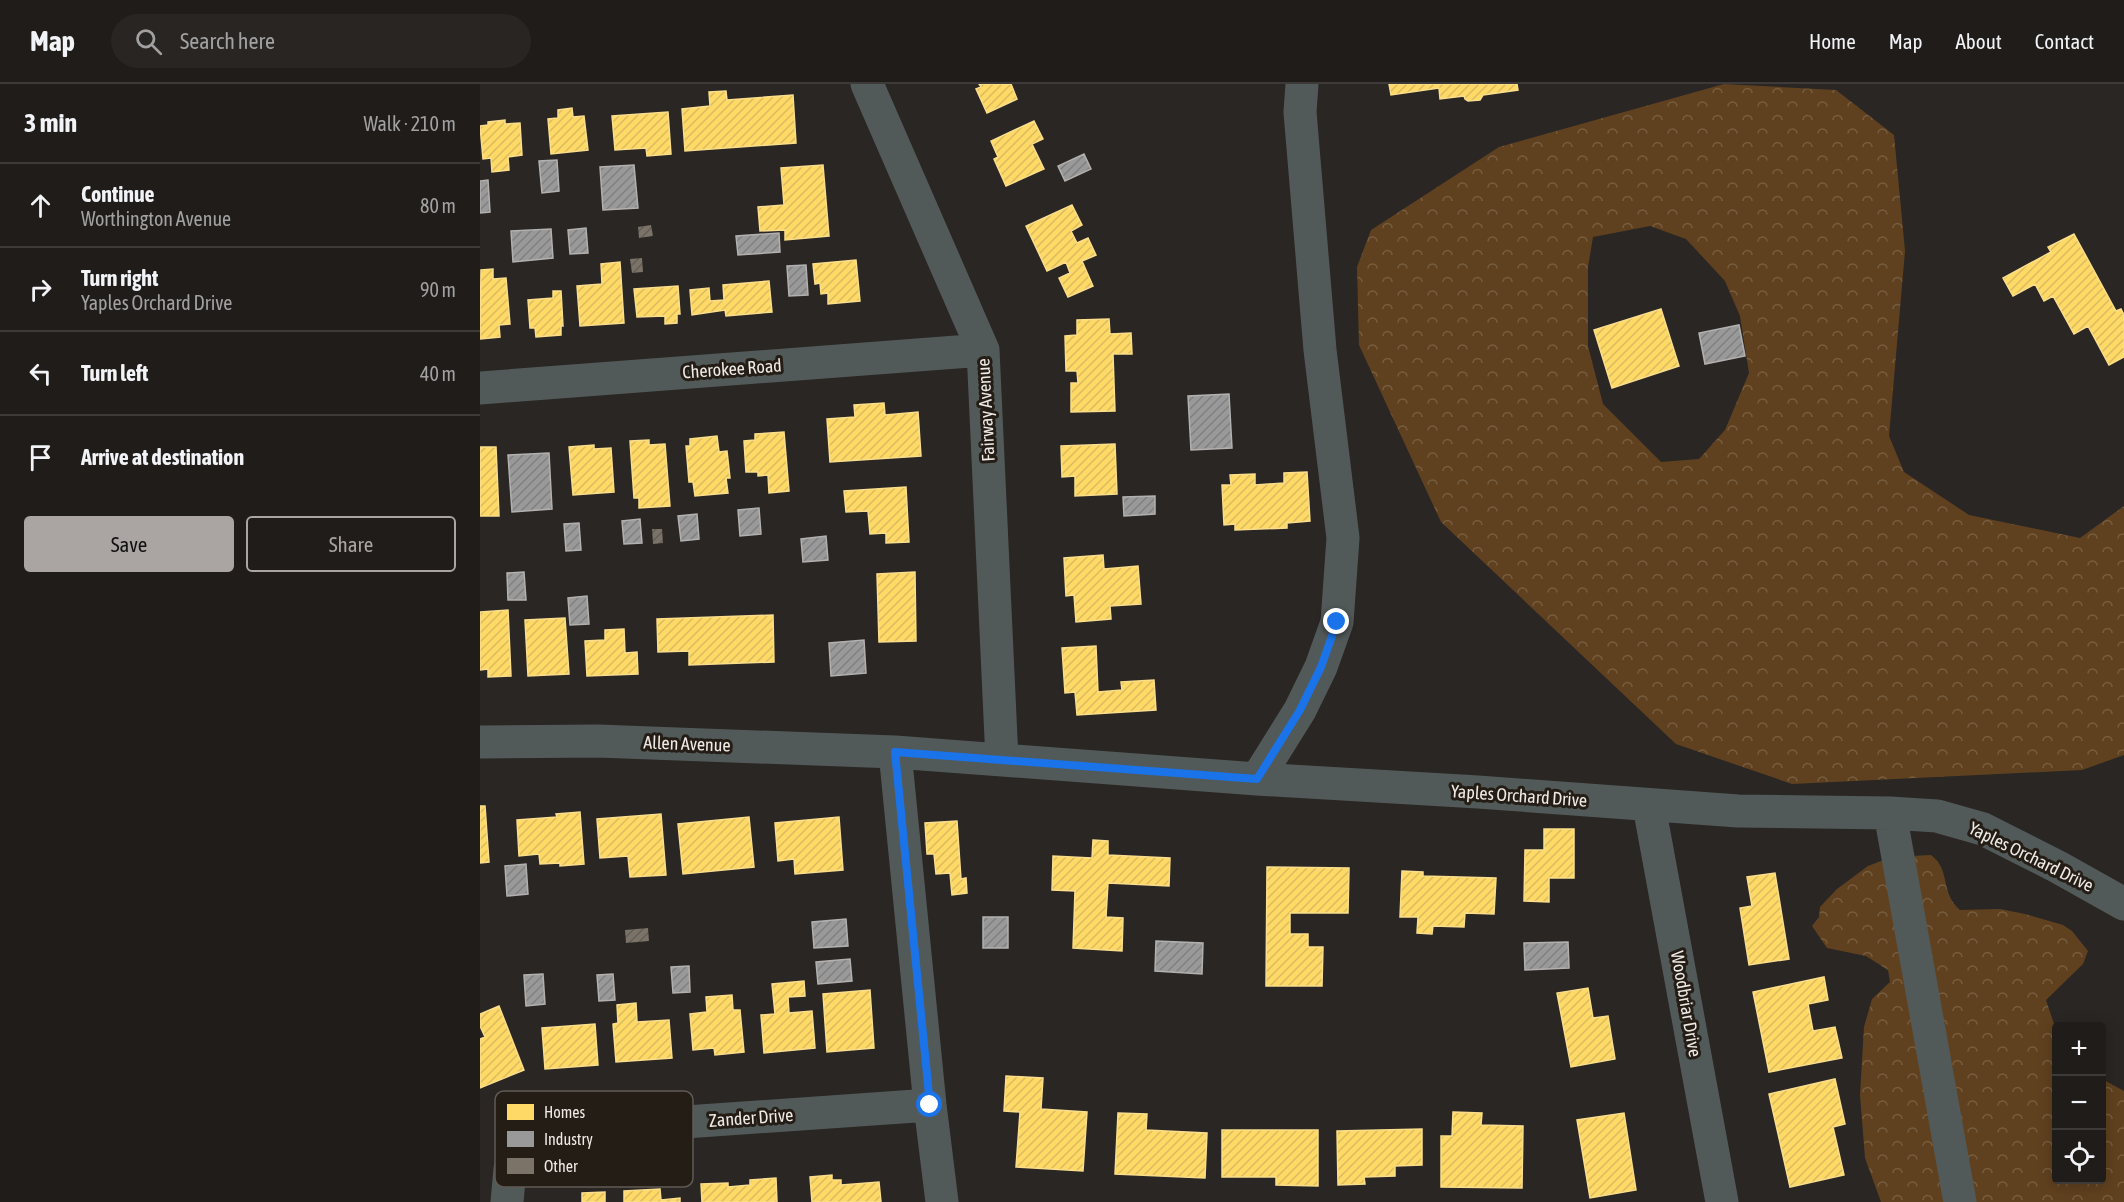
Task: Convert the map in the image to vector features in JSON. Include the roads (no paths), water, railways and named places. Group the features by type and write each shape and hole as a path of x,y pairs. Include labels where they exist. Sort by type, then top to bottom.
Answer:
{"street":[{"name":"Fairway Avenue","path":"867,84 983,350 1002,760"},
{"path":"1257,779 1300,710 1321,667 1337,622 1343,538 1319,340 1300,112 1302,84"},
{"name":"Cherokee Road","path":"480,388 983,350"},
{"name":"Allen Avenue","path":"480,742 598,741 895,752"},
{"path":"895,752 930,1105 942,1202"},
{"name":"Yaples Orchard Drive","path":"895,752 1649,806 1761,812 1890,813 1937,816 1983,829 2124,904"},
{"name":"Woodbriar Drive","path":"1649,806 1722,1202"},
{"path":"1890,813 1960,1202"},
{"name":"Zander Drive","path":"693,1121 930,1105"}]}
